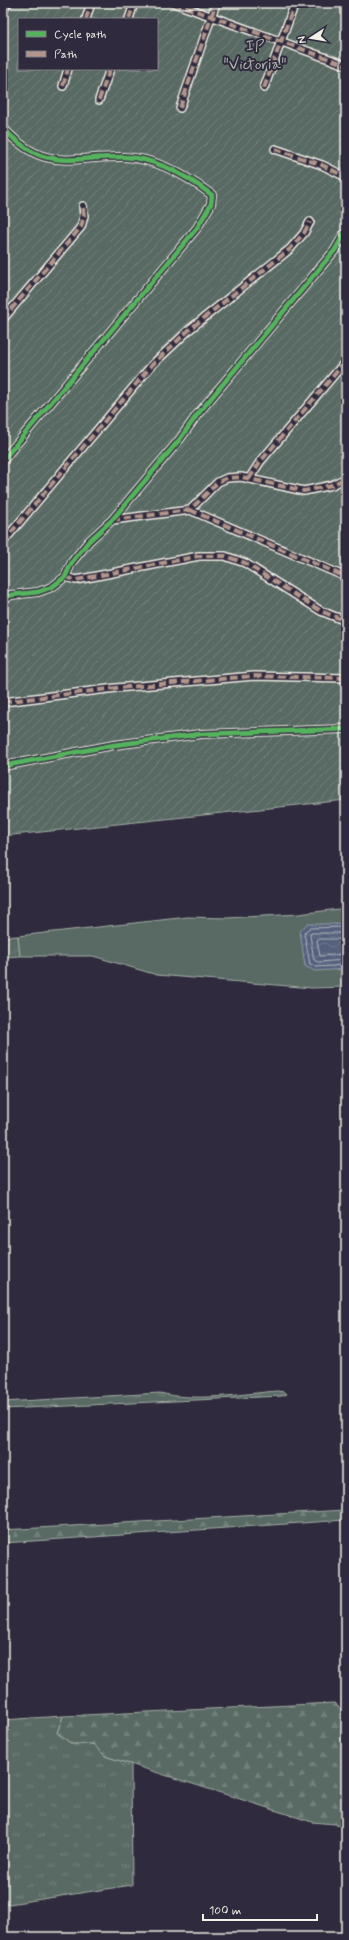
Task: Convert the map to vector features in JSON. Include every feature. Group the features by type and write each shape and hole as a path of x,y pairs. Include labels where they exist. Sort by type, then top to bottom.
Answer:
{"street":[{"path":"3,10 8,3"},
{"path":"86,18 91,3"},
{"path":"129,18 134,3"},
{"path":"174,3 346,65"},
{"path":"180,108 216,3"},
{"path":"264,88 295,3"},
{"path":"63,86 68,70"},
{"path":"99,100 110,70"},
{"path":"3,128 16,142 30,152 50,158 66,160 124,157 143,160 165,166 212,195 211,204 198,228 3,460"},
{"path":"275,149 322,165 346,177"},
{"path":"3,319 81,227 84,216 83,206"},
{"path":"3,542 152,365 190,330 290,248 304,233 310,222"},
{"path":"3,600 11,595 38,592 52,587 65,577 72,562 89,541 112,520 330,256 344,234 346,234"},
{"path":"249,479 260,462 346,361"},
{"path":"190,510 218,482 228,478 249,479 293,490 304,491 332,485 346,478"},
{"path":"112,520 190,510 346,577"},
{"path":"65,577 76,580 199,556 225,556 245,562 321,611 346,621"},
{"path":"3,702 116,688 254,676 346,678"},
{"path":"3,766 114,745 201,734 346,729"}],"green space":[{"name":"IP \"Victoria\"","path":"3,3 346,3 346,800 3,836"},
{"path":"346,908 346,987 312,988 157,975 93,956 20,956 18,936 188,917 227,918 299,914"},
{"path":"18,936 20,956 3,957 3,937"},
{"path":"277,1391 285,1392 287,1394 282,1396 3,1409 3,1402 160,1393 174,1396 203,1397"},
{"path":"345,1510 346,1520 3,1543 3,1530"},
{"path":"334,1703 342,1710 346,1710 346,1825 312,1822 105,1756 93,1744 72,1744 57,1733 63,1716"},
{"path":"63,1716 57,1733 72,1744 93,1744 105,1756 131,1764 132,1885 3,1905 3,1720"}],"water":[{"path":"307,924 346,924 346,969 315,971 305,966 300,931"}],"marked path":[{"path":"3,10 8,3"},
{"path":"86,18 91,3"},
{"path":"129,18 134,3"},
{"path":"174,3 346,65"},
{"path":"180,108 216,3"},
{"path":"264,88 295,3"},
{"path":"63,86 68,70"},
{"path":"99,100 110,70"},
{"path":"275,149 322,165 346,177"},
{"path":"3,319 81,227 84,216 83,206"},
{"path":"3,542 152,365 190,329 290,249 304,233 310,222"},
{"path":"249,479 260,462 346,361"},
{"path":"112,520 190,510 218,482 227,478 241,477 304,491 332,485 346,478"},
{"path":"190,510 346,577"},
{"path":"65,577 76,580 199,556 225,556 245,563 321,611 346,621"},
{"path":"3,702 116,688 254,676 346,678"}],"cycle path":[{"path":"3,128 18,142 32,152 46,157 73,160 105,157 136,158 160,164 171,169 212,195 211,204 197,228 3,460"},
{"path":"3,600 11,595 38,592 52,587 65,577 72,562 89,541 112,520 180,439 197,415 335,250 344,234 346,234"},
{"path":"3,766 114,745 201,734 346,729"}]}
